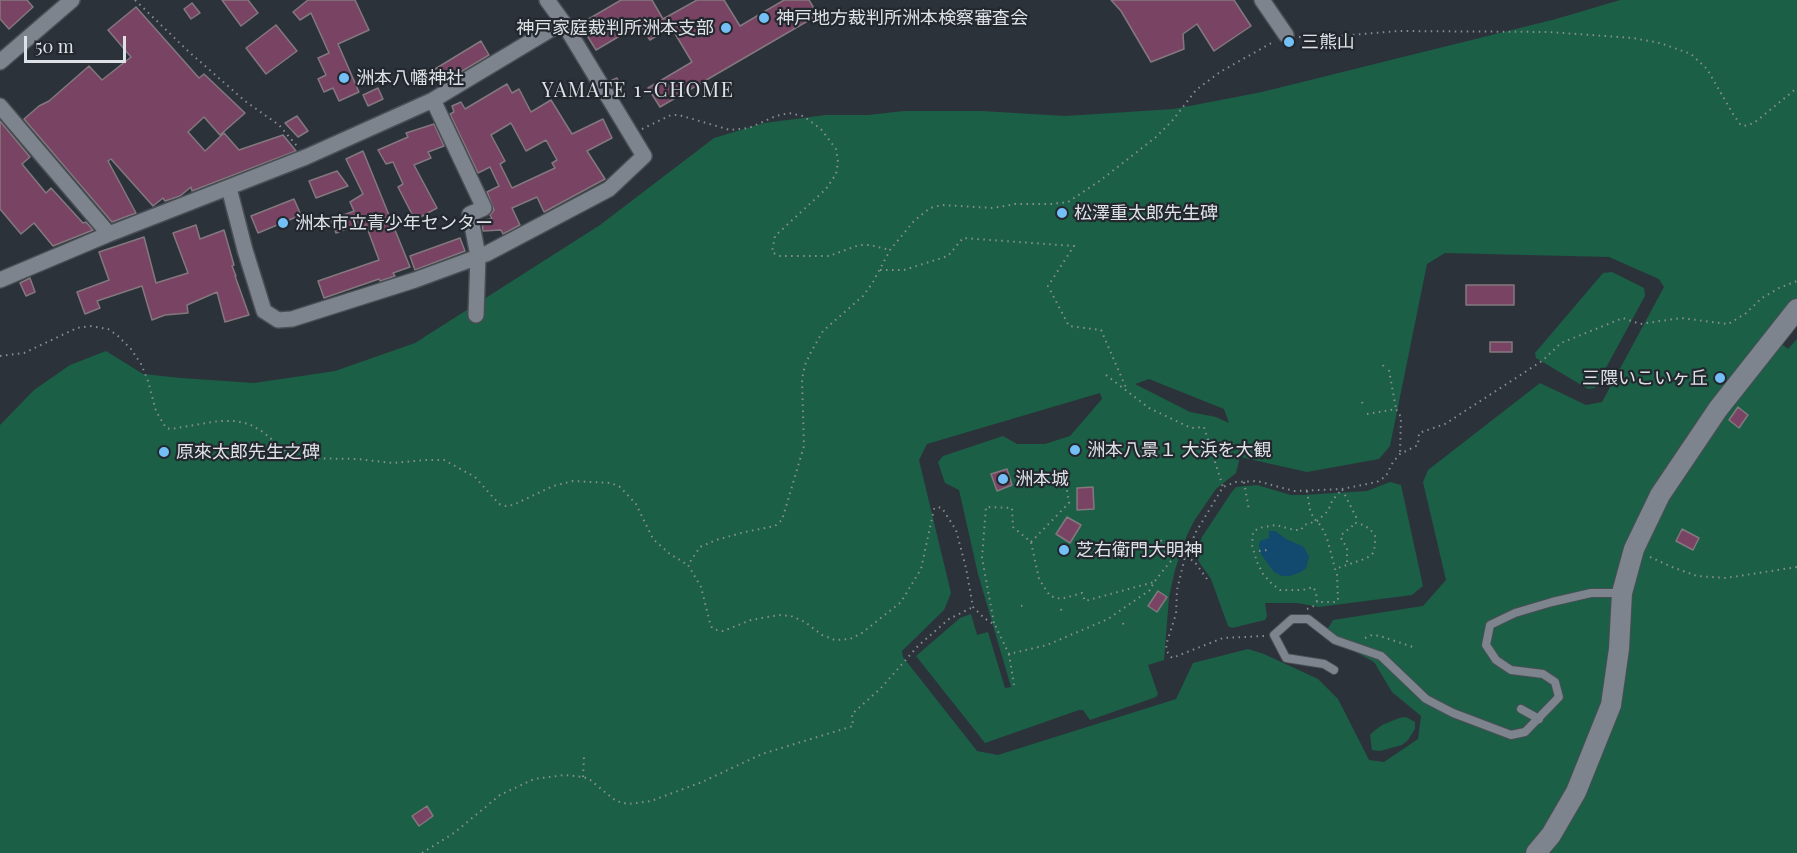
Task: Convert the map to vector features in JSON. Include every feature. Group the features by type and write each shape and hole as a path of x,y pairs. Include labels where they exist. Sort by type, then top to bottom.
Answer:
{"street":[{"path":"0,62 72,0"},
{"path":"229,188 264,311 278,320 292,320 415,280 478,256 609,189 644,156 548,0"},
{"path":"1262,0 1286,35"},
{"path":"0,280 109,234 306,157 432,100 563,22"},
{"path":"432,100 484,208 470,214 478,256 476,315"},
{"path":"0,106 109,234"},
{"path":"1536,853 1551,835 1576,792 1611,705 1622,593 1634,549 1660,495 1718,409 1797,309"}],"lane":[{"path":"1334,670 1324,664 1286,658 1274,635 1292,619 1308,619 1335,640 1381,656 1426,699 1453,713 1511,735 1525,732 1559,697 1555,682 1543,674 1511,670 1496,660 1486,645 1490,625 1515,613 1552,603 1590,594 1622,593"},
{"path":"1521,709 1539,719"}],"path":[{"path":"135,0 245,101 279,125 306,157"},
{"path":"688,565 700,547 716,540 776,526 782,520 804,446 802,379 805,365 823,331 863,296 891,250 914,221 930,208 942,205 993,208 1015,204 1061,204 1077,197 1156,137 1172,121 1196,90 1220,72 1286,35 1317,37 1398,31 1549,32 1633,38 1660,43 1691,54 1707,69 1733,114 1744,126 1754,123 1797,88"},
{"path":"630,134 671,116 679,115 730,130 748,128 789,113 803,116 829,137 836,149 838,162 836,174 826,189 775,236 772,252 779,256 829,256 859,245 891,250"},
{"path":"880,270 904,270 948,256 963,238 1074,246 1048,286 1069,326 1101,330 1127,390"},
{"path":"1274,635 1223,638 1172,658 1168,653 1166,645 1176,614 1177,590 1185,556 1196,532 1223,488 1236,482 1257,481 1294,492 1342,489 1377,482 1386,476 1400,454 1418,445 1419,433 1445,424 1542,361 1561,343 1623,318 1640,324 1681,318 1728,324 1745,314 1770,293 1797,282"},
{"path":"0,356 24,353 76,328 90,326 108,329 131,349 141,364 156,411 166,428 219,421 249,424 297,458 357,459 393,463 444,460 475,477 499,504 506,506 513,506 538,492 573,481 611,483 620,487 636,504 653,539 670,554 688,565 701,586 712,628 723,631 751,620 779,615 791,616 805,622 822,635 835,640 850,639 862,633 901,602 921,569 933,514 937,507 942,508 956,530 973,607 1000,633 1009,654 1014,685"},
{"path":"1389,370 1396,409 1401,417 1400,454"},
{"path":"1106,375 1149,408 1191,428 1204,427 1223,488"},
{"path":"1366,414 1396,409"},
{"path":"1017,474 1023,471"},
{"path":"1031,542 1069,503 1064,471"},
{"path":"1244,482 1248,510"},
{"path":"1314,606 1317,602 1313,587 1303,590 1280,590 1272,585 1263,574 1252,545 1253,532 1259,528 1276,525 1301,530 1304,525 1317,521 1328,511 1332,501 1342,489"},
{"path":"1342,489 1356,517 1356,524"},
{"path":"1307,491 1310,510 1327,538 1335,569 1338,600 1336,602 1317,602"},
{"path":"994,625 982,558 987,507 1012,508 1013,527 1031,542 1039,579 1050,596 1061,599 1082,593 1085,601 1154,582"},
{"path":"1335,569 1367,558 1372,553 1375,536 1371,529 1356,524 1341,535 1347,548 1347,564"},
{"path":"1161,540 1165,552 1174,557 1185,556 1194,561 1207,579"},
{"path":"1634,549 1697,576 1726,578 1797,567"},
{"path":"1259,551 1268,550"},
{"path":"1009,654 1047,645 1108,619 1150,590 1174,557"},
{"path":"422,853 430,851 500,795 534,779 552,776 583,777 589,779 616,801 627,804 651,801 702,782 762,754 853,726 852,714 881,688 918,646 949,619 973,607"},
{"path":"1061,609 1062,614"},
{"path":"1358,648 1367,636 1372,635 1416,648"},
{"path":"583,777 584,757"}],"green space":[{"path":"1620,0 1797,0 1797,319 1778,341 1788,349 1797,339 1797,853 0,853 0,425 34,390 70,365 106,351 143,374 181,378 254,383 335,371 415,343 600,225 714,138 764,123 826,115 868,115 904,111 982,111 1065,116 1174,109 1262,92 1556,19","holes":["1445,253 1609,257 1659,279 1664,287 1602,402 1586,405 1540,383 1428,470 1423,482 1446,580 1423,606 1333,620 1324,635 1374,662 1392,692 1421,716 1418,739 1384,762 1369,760 1338,699 1318,679 1248,649 1193,663 1176,699 998,755 977,751 903,657 902,651 944,610 951,593 919,460 927,444 1100,393 1102,399 1070,436 1045,444 1017,444 1003,436 943,456 938,462 945,483 959,490 978,574 1011,687 1005,688 988,632 977,635 971,614 960,618 916,656 985,743 1079,710 1083,710 1090,720 1156,697 1158,694 1148,665 1164,660 1169,597 1175,570 1194,521 1216,489 1236,473 1240,457 1307,472 1379,459 1390,446 1427,264","1149,379 1224,409 1229,423 1216,417 1190,412 1135,384"]},
{"path":"1612,272 1644,288 1645,296 1595,388 1588,389 1536,358 1535,353 1603,273"},
{"path":"1390,482 1401,485 1423,586 1412,595 1319,607 1297,603 1265,603 1267,616 1265,620 1232,628 1228,626 1211,579 1199,562 1196,553 1202,537 1236,487 1257,485 1291,495 1303,495 1367,491"},
{"path":"1406,717 1415,722 1415,729 1408,740 1402,745 1380,751 1372,750 1370,735 1374,731 1382,725"}],"water":[{"path":"1269,531 1275,531 1304,547 1309,557 1306,568 1290,576 1282,576 1274,572 1261,554 1259,545 1260,541 1269,538"}],"building":[{"path":"0,0 27,0 33,7 9,29 0,19"},
{"path":"222,0 248,0 258,13 241,26"},
{"path":"308,0 355,0 369,30 338,44 359,92 339,101 333,88 324,92 318,79 326,75 318,58 329,53 311,13 300,20 293,12"},
{"path":"621,0 652,0 663,19 697,0 724,0 740,26 784,0 809,0 818,15 660,107 648,88 692,62 671,27 650,40 640,24 596,50 580,24"},
{"path":"1111,0 1234,0 1251,26 1214,51 1197,24 1183,34 1184,49 1151,62 1121,11"},
{"path":"192,3 200,13 191,19 184,9"},
{"path":"136,7 199,78 204,74 245,113 220,135 204,117 188,132 205,151 224,133 239,150 283,135 296,151 192,191 191,187 180,196 165,201 163,198 153,206 111,159 108,161 136,213 112,222 24,119 49,101 89,66 102,80 131,57 108,30"},
{"path":"276,25 297,51 266,74 246,48"},
{"path":"481,41 489,55 444,82 435,69"},
{"path":"617,78 622,88 616,91 610,81"},
{"path":"507,84 512,93 519,89 531,112 551,100 572,134 603,119 612,138 587,151 605,179 544,212 537,197 512,208 520,225 503,234 501,230 483,231 482,220 492,219 490,215 494,210 487,192 499,186 490,167 478,173 450,114 454,112 452,106 461,102 465,109","holes":["511,123 526,151 546,140 557,160 552,163 555,168 512,188 500,164 505,161 491,135"]},
{"path":"378,88 383,99 368,106 363,95"},
{"path":"297,116 308,131 298,137 285,123"},
{"path":"0,121 30,157 22,164 46,193 51,188 83,223 86,222 93,230 53,246 34,223 21,234 0,209"},
{"path":"434,124 444,146 428,152 431,158 414,165 437,208 415,220 398,187 403,184 393,162 386,164 378,150 408,137 406,133"},
{"path":"363,151 410,267 393,273 395,276 380,281 379,279 324,298 318,281 379,260 366,225 361,227 359,224 336,233 331,220 354,211 350,202 363,194 346,159"},
{"path":"337,171 348,186 316,198 309,181"},
{"path":"294,199 301,215 258,233 251,216"},
{"path":"196,225 200,239 224,230 234,265 232,266 249,315 225,322 217,292 187,305 188,313 165,315 152,320 142,286 97,301 100,308 85,314 77,292 109,280 99,252 144,237 156,283 188,273 173,233"},
{"path":"460,238 465,251 415,270 410,256"},
{"path":"30,278 35,292 26,296 20,283"},
{"path":"1466,285 1514,285 1514,305 1466,305"},
{"path":"1490,342 1512,342 1512,352 1490,352"},
{"path":"1738,407 1748,415 1739,428 1729,420"},
{"path":"1007,469 1012,485 997,491 991,474"},
{"path":"1093,487 1094,509 1077,510 1077,488"},
{"path":"1067,517 1081,525 1070,543 1056,534"},
{"path":"1682,529 1699,538 1693,550 1676,541"},
{"path":"1158,591 1167,597 1157,612 1148,606"},
{"path":"427,806 433,816 419,826 412,816"}],"place":[{"name":"神戸地方裁判所洲本検察審査会","path":"764,18"},
{"name":"神戸家庭裁判所洲本支部","path":"726,28"},
{"name":"三熊山","path":"1289,42"},
{"name":"洲本八幡神社","path":"344,78"},
{"name":"松澤重太郎先生碑","path":"1062,213"},
{"name":"洲本市立青少年センター","path":"283,223"},
{"name":"三隈いこいヶ丘","path":"1720,378"},
{"name":"洲本八景１ 大浜を大観","path":"1075,450"},
{"name":"原來太郎先生之碑","path":"164,452"},
{"name":"洲本城","path":"1003,479"},
{"name":"芝右衛門大明神","path":"1064,550"}],"district":[{"name":"YAMATE 1-CHOME","path":"638,91"}]}
